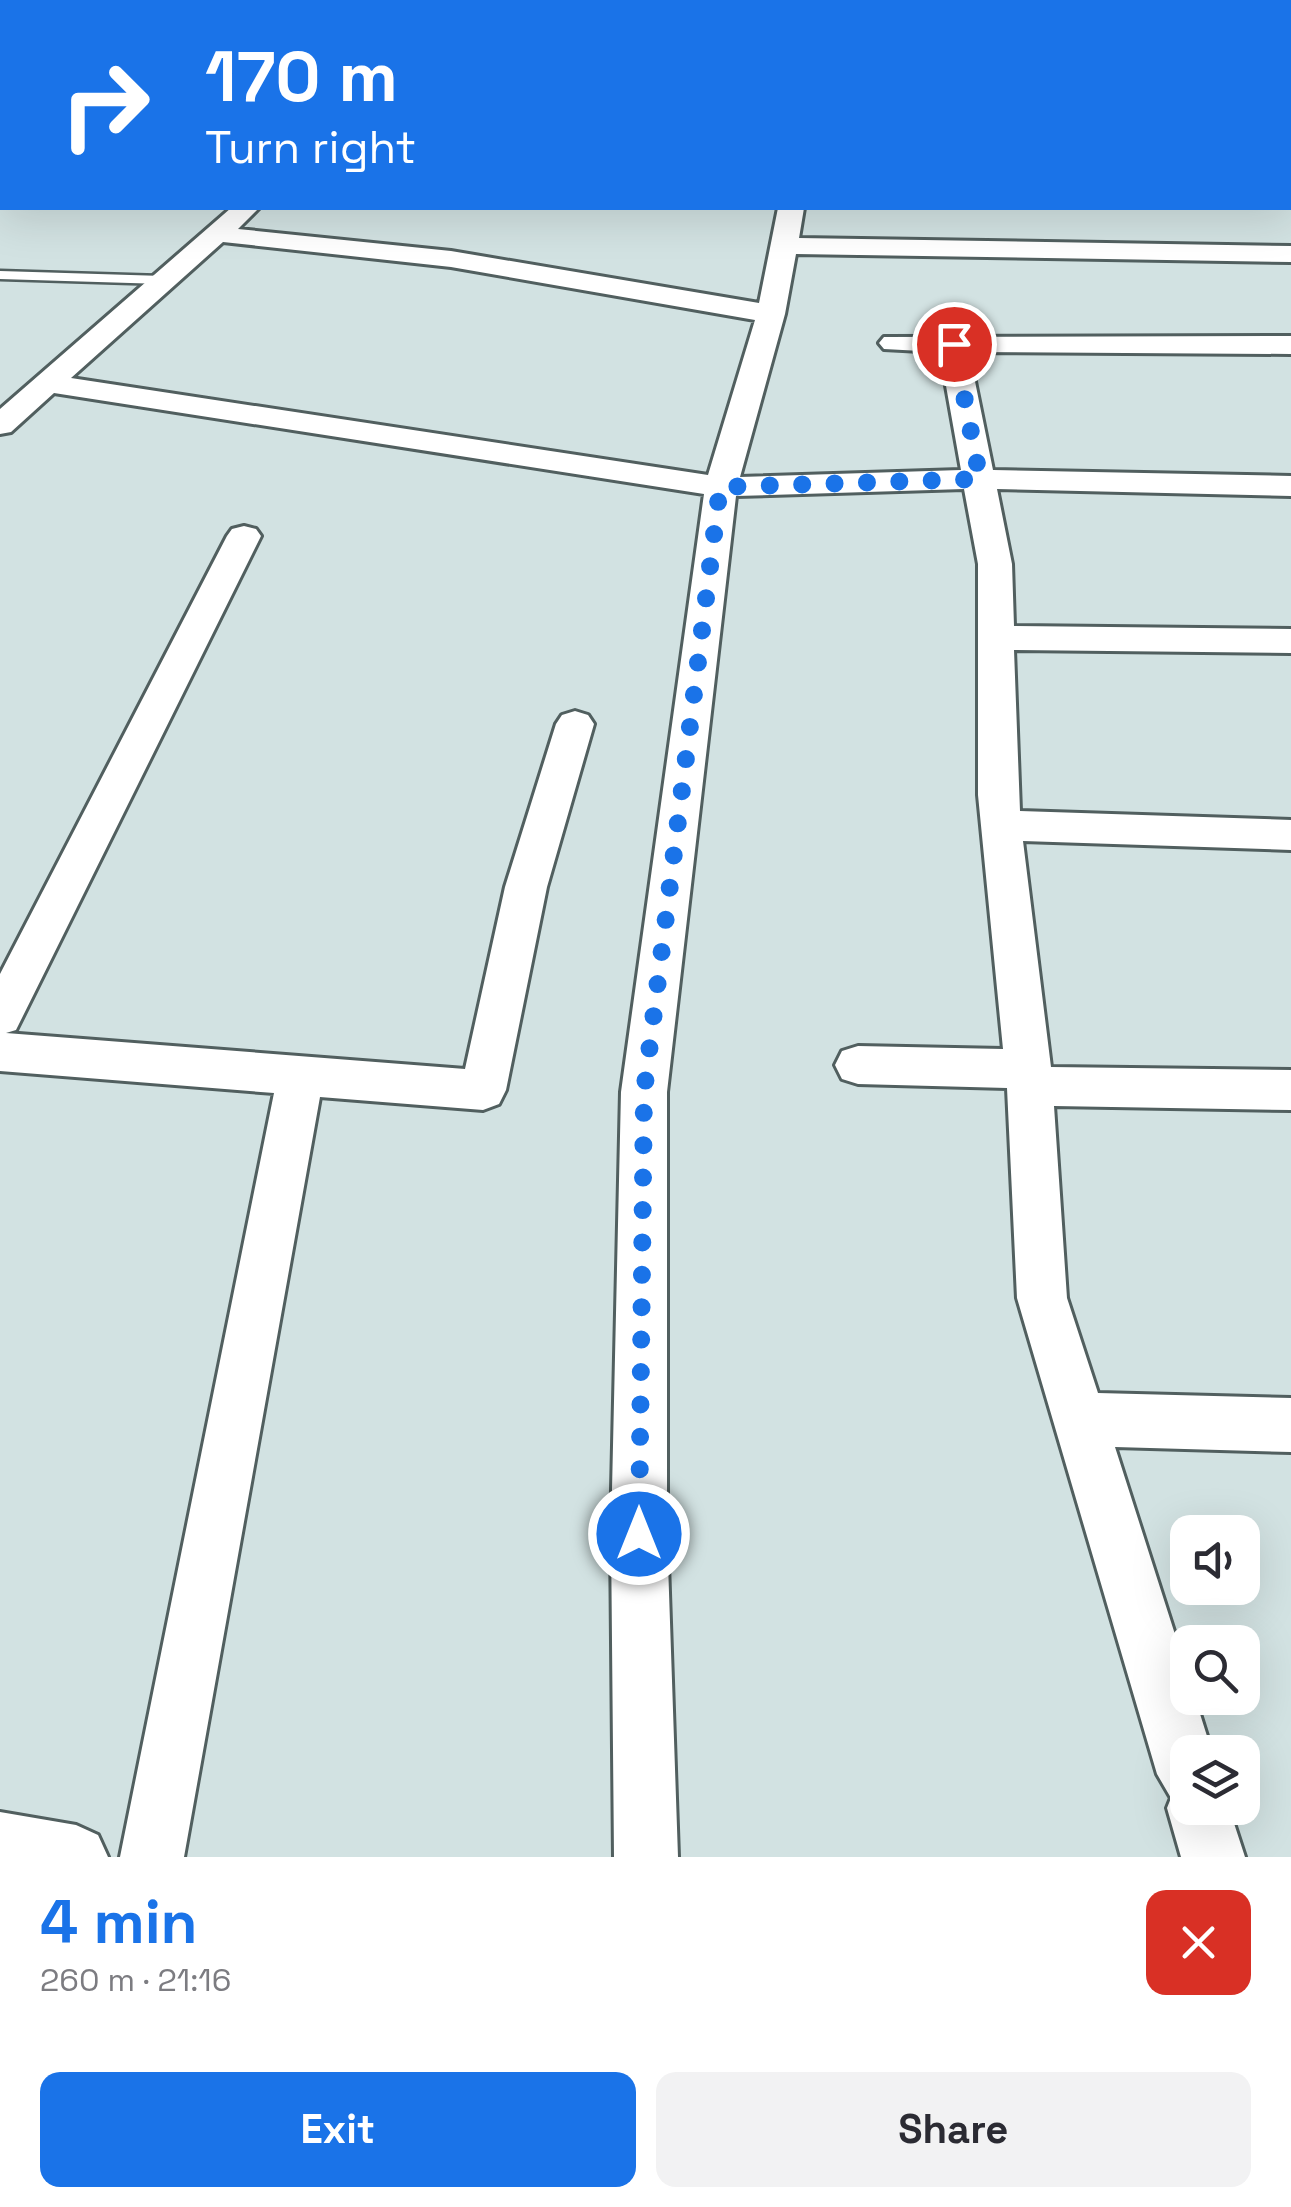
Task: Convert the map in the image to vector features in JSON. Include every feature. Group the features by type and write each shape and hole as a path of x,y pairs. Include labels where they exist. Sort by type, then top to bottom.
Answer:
{"street":[{"path":"2,422 244,210"},
{"path":"646,1857 639,1534 644,1092 720,487 771,314 787,227 1291,254"},
{"path":"217,233 276,243 451,259 771,314"},
{"path":"894,344 1291,345"},
{"path":"954,344 995,564 1000,826 1028,1078 1042,1298 1176,1735"},
{"path":"48,383 720,487 980,479 1291,486"},
{"path":"0,1018 244,536"},
{"path":"997,638 1291,640"},
{"path":"0,1052 484,1090 526,886 575,724"},
{"path":"1000,826 1291,836"},
{"path":"858,1065 1028,1078 1291,1090"},
{"path":"152,1857 301,1075"},
{"path":"1079,1419 1291,1425"},
{"path":"1203,1825 1213,1857"},
{"path":"0,1844 76,1857"}],"lane":[{"path":"0,274 163,280"}],"route":[{"path":"639,1534 644,1092 720,487 980,479 954,344"}]}
